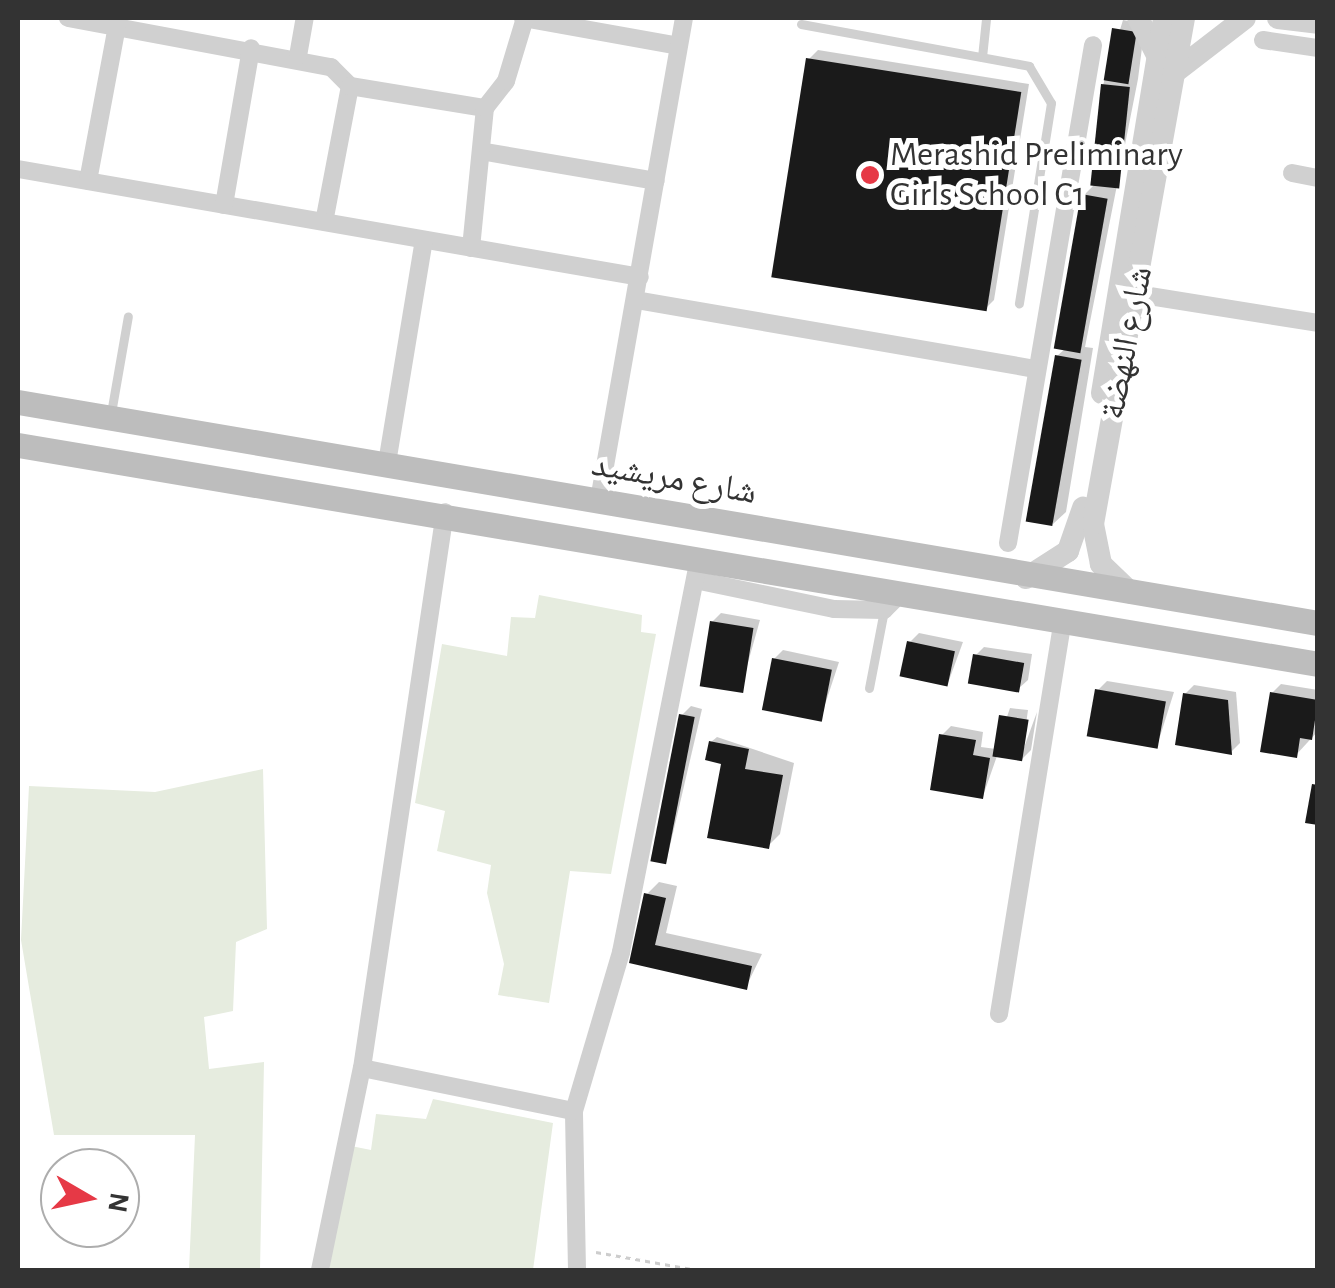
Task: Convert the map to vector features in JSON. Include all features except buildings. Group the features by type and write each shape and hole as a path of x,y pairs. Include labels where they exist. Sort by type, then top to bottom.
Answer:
{"main road":[{"name":"شارع مريشيد","path":"18,402 600,500 980,571 1318,623"},
{"name":"شارع مريشيد","path":"18,445 444,512 697,569 893,601 1105,628 1318,664"},
{"path":"893,601 918,572 980,571"},
{"path":"1105,628 1186,624 1196,605"}],"street":[{"path":"68,18 298,56 331,67 350,86 485,108"},
{"path":"298,56 305,18"},
{"path":"472,248 486,152 485,108 506,80 524,18 679,46"},
{"path":"600,500 684,18"},
{"path":"1138,18 1166,65 1244,18"},
{"name":"شارع النهضة","path":"1134,596 1101,564 1092,534 1137,294 1166,65 1164,18"},
{"name":"شارع النهضة","path":"1026,578 1062,558 1080,526 1166,65 1184,18"},
{"path":"1278,18 1318,22"},
{"path":"88,182 117,26"},
{"path":"1263,40 1318,48"},
{"path":"1008,544 1092,45"},
{"path":"224,205 251,48"},
{"path":"324,222 350,86"},
{"path":"486,152 656,182"},
{"path":"18,169 640,277"},
{"path":"1292,173 1318,178"},
{"path":"387,463 424,240"},
{"path":"1137,294 1318,324"},
{"path":"636,300 1037,369"},
{"path":"320,1270 362,1068 444,512"},
{"path":"577,1270 574,1111 625,934 697,569"},
{"path":"1000,1014 1062,623"},
{"path":"362,1068 574,1111"}],"lane":[{"path":"982,56 986,18"},
{"path":"802,24 816,22 1028,66 1050,98 1019,303"},
{"path":"111,415 128,316"},
{"path":"869,688 893,601"}],"path":[{"path":"575,1248 697,1270"}],"shaded area":[{"path":"539,595 642,615 641,632 656,634 611,874 570,871 549,1003 498,995 504,964 487,893 491,865 437,851 445,811 415,803 442,644 507,656 511,617 535,618"},
{"path":"263,769 267,929 236,942 233,1011 204,1017 209,1069 264,1062 260,1270 189,1270 195,1135 54,1135 21,940 29,786 155,792"},
{"path":"433,1099 553,1123 533,1270 329,1270 351,1146 371,1150 376,1114 426,1119"}],"place":[{"name":"Merashid Preliminary Girls School C1","path":"870,175"}]}
